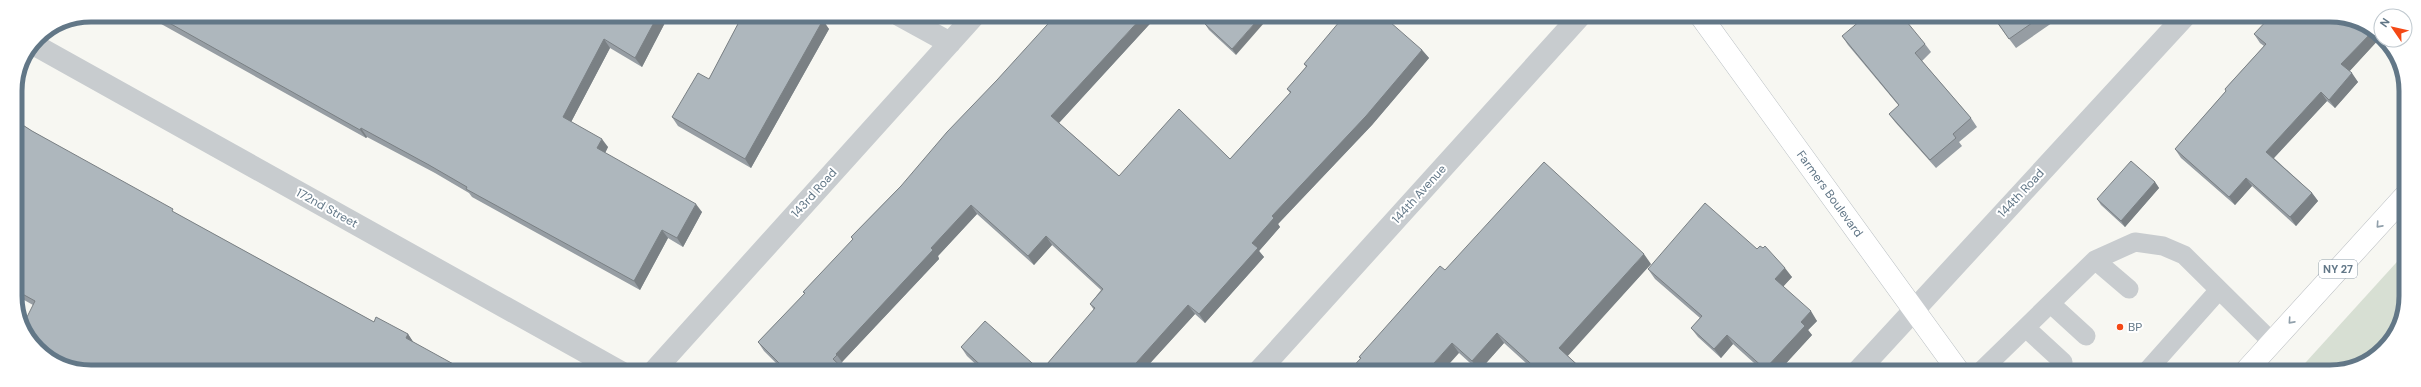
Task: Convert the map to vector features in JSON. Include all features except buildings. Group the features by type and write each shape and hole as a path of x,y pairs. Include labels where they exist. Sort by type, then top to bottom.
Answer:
{"main road":[{"name":"Farmers Boulevard","path":"1705,22 1955,365"},
{"name":"NY 27","path":"2251,365 2399,203"}],"street":[{"path":"912,22 950,43"},
{"name":"143rd Road","path":"659,365 969,22"},
{"name":"144th Avenue","path":"1264,365 1575,22"},
{"name":"144th Road","path":"1863,365 2179,22"},
{"name":"172nd Street","path":"38,47 608,365"}],"lane":[{"path":"1987,365 2095,260 2135,242 2163,246 2184,255 2272,342"},
{"path":"2095,260 2129,289"},
{"path":"2151,365 2176,330 2219,290"},
{"path":"2051,304 2086,336"},
{"path":"2026,328 2063,362"}],"shaded area":[{"path":"2399,260 2399,296 2395,318 2392,327 2376,348 2357,360 2344,364 2303,365"}],"place":[{"name":"BP","path":"2120,327"}]}
